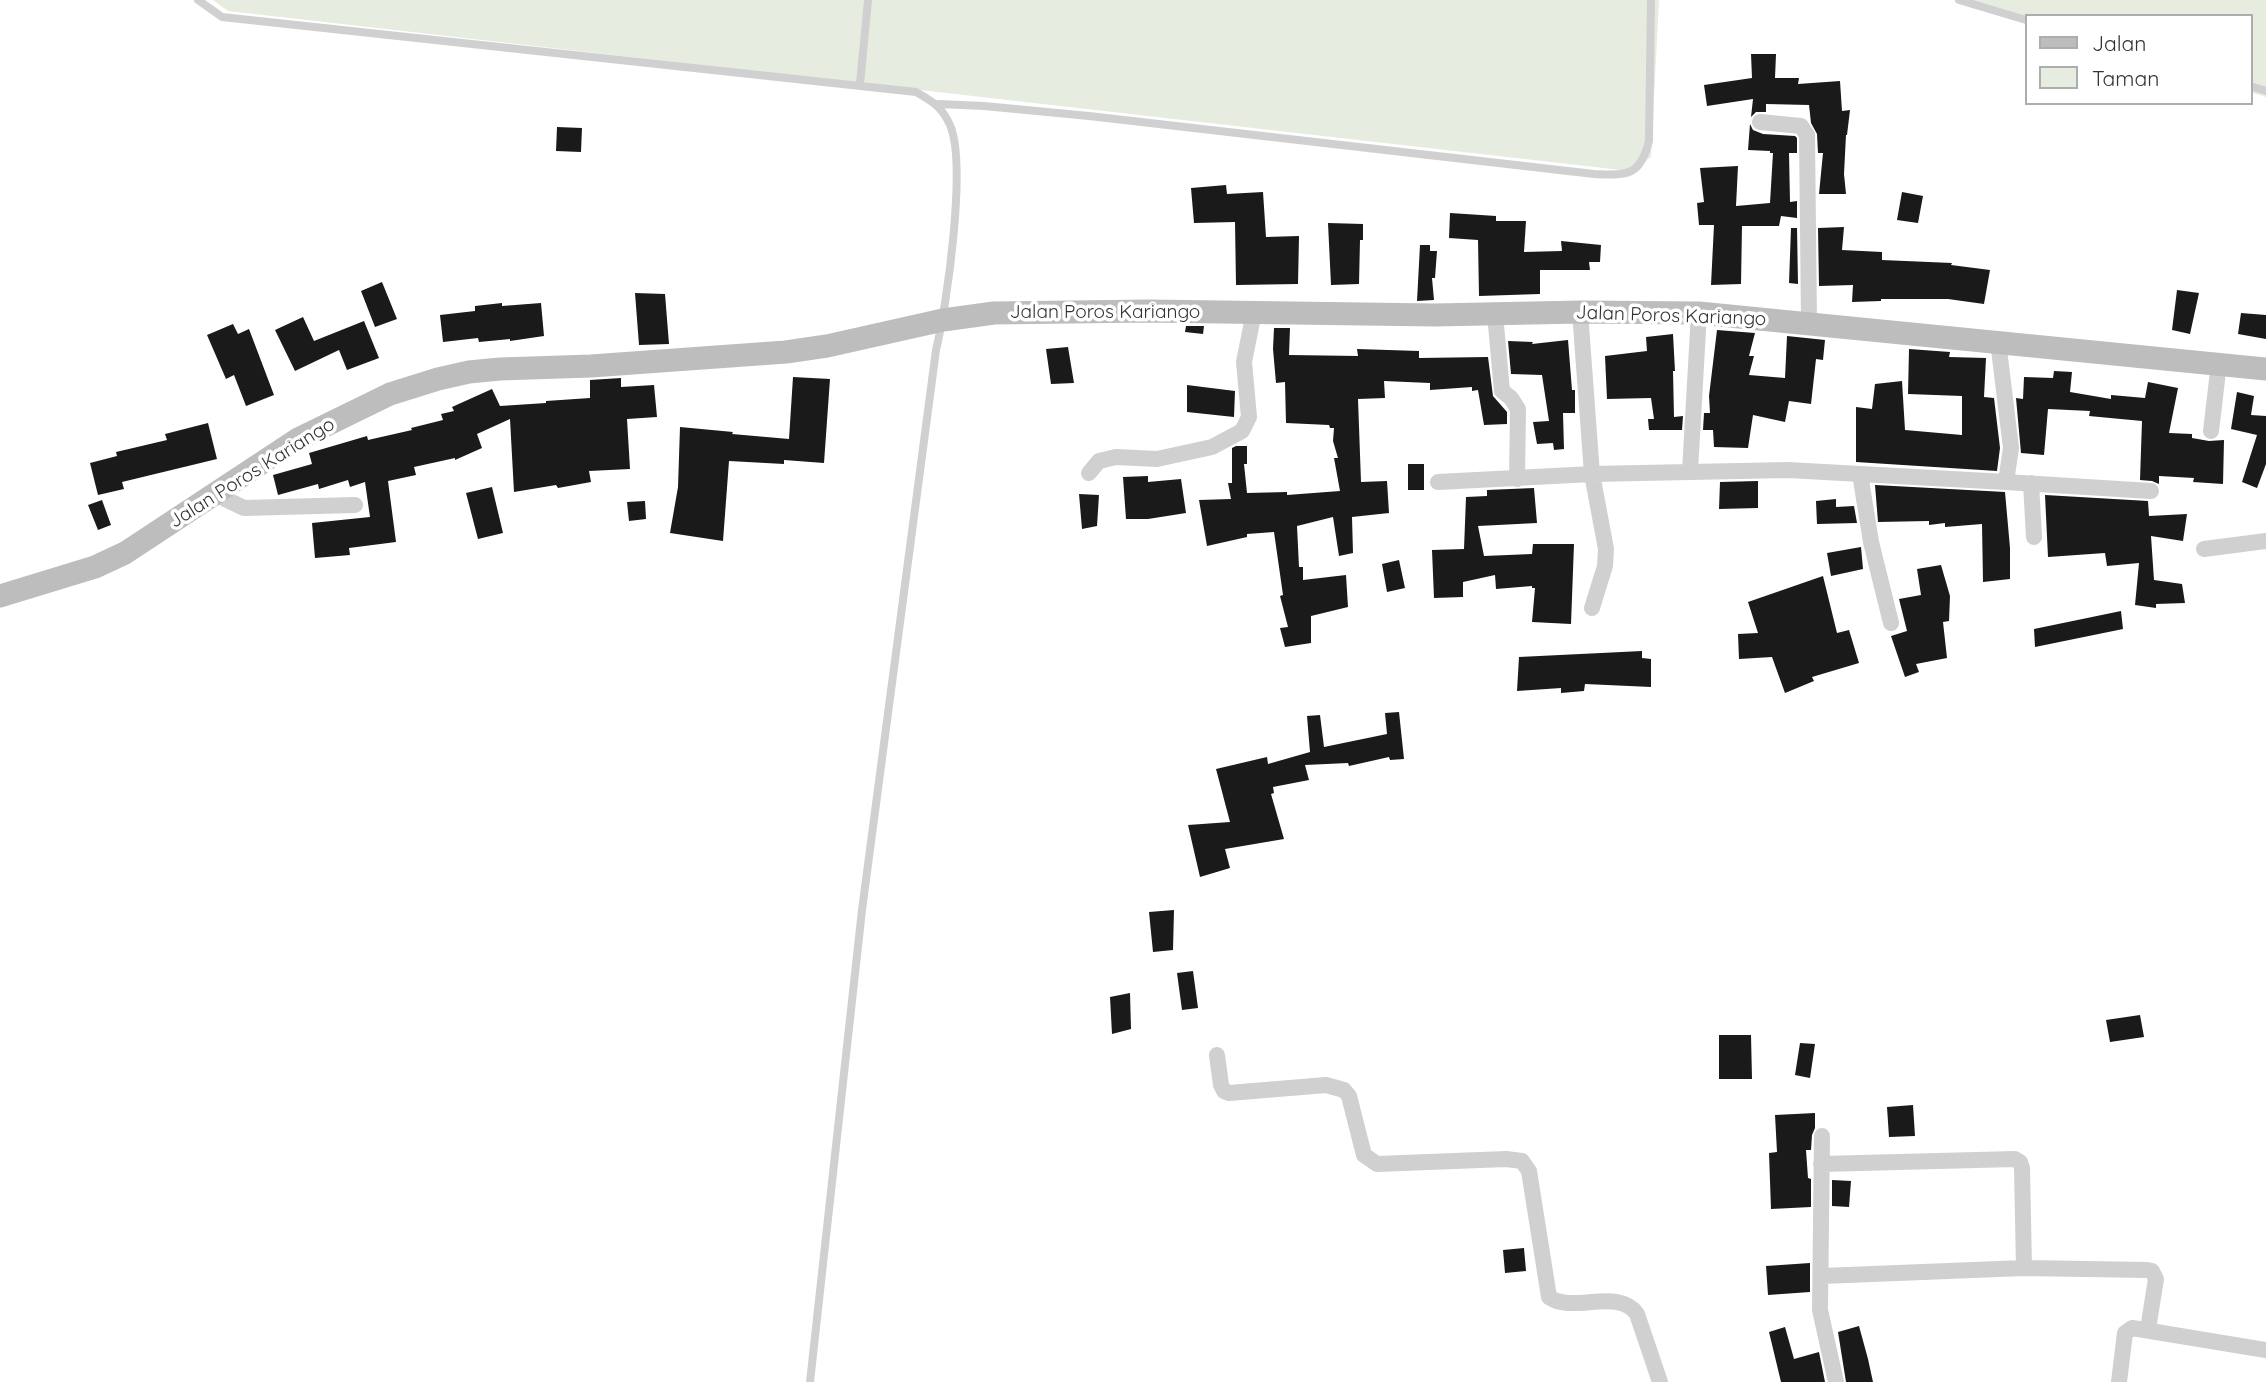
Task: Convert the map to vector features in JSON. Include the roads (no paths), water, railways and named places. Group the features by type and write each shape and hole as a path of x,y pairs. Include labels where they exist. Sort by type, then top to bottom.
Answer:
{"main road":[{"name":"Jalan Poros Kariango","path":"0,596 110,561 150,539 320,427 390,394 458,373 786,352 827,346 943,320 1011,312 1699,313 2266,369"}],"street":[{"path":"1760,122 1801,126 1805,130 1810,323"},
{"path":"1089,473 1099,461 1116,457 1157,459 1212,447 1242,431 1249,417 1244,362 1254,312"},
{"path":"1580,312 1592,474 1606,549 1605,566 1592,608"},
{"path":"1690,471 1699,313"},
{"path":"1495,314 1502,391 1518,409 1517,479"},
{"path":"1998,341 2011,448 2006,482"},
{"path":"2211,431 2219,363"},
{"path":"1438,482 1592,474 1788,470 2151,491"},
{"path":"1860,474 1871,542 1891,623"},
{"path":"2031,483 2034,537"},
{"path":"215,494 244,508 355,505"},
{"path":"2204,549 2266,541"},
{"path":"1217,1055 1221,1086 1229,1093 1326,1085 1344,1090 1349,1096 1364,1154 1377,1164 1506,1159 1522,1161 1529,1171 1549,1297 1558,1302 1617,1302 1631,1306 1637,1314 1660,1382"},
{"path":"1822,1136 1820,1310 1836,1382"},
{"path":"1821,1164 2015,1159 2020,1162 2022,1168 2024,1268"},
{"path":"1822,1276 2024,1268 2152,1271 2156,1279 2148,1329"},
{"path":"2119,1382 2125,1333 2132,1328 2266,1350"}],"lane":[{"path":"198,0 222,17 860,84 916,92 938,104 1088,116 1594,174 1620,174 1636,170 1645,158 1649,141 1651,0"},
{"path":"860,84 868,0"},
{"path":"1959,0 2024,19"},
{"path":"810,1382 862,910 936,350 943,320 955,208 956,157 951,127 938,104"}]}
